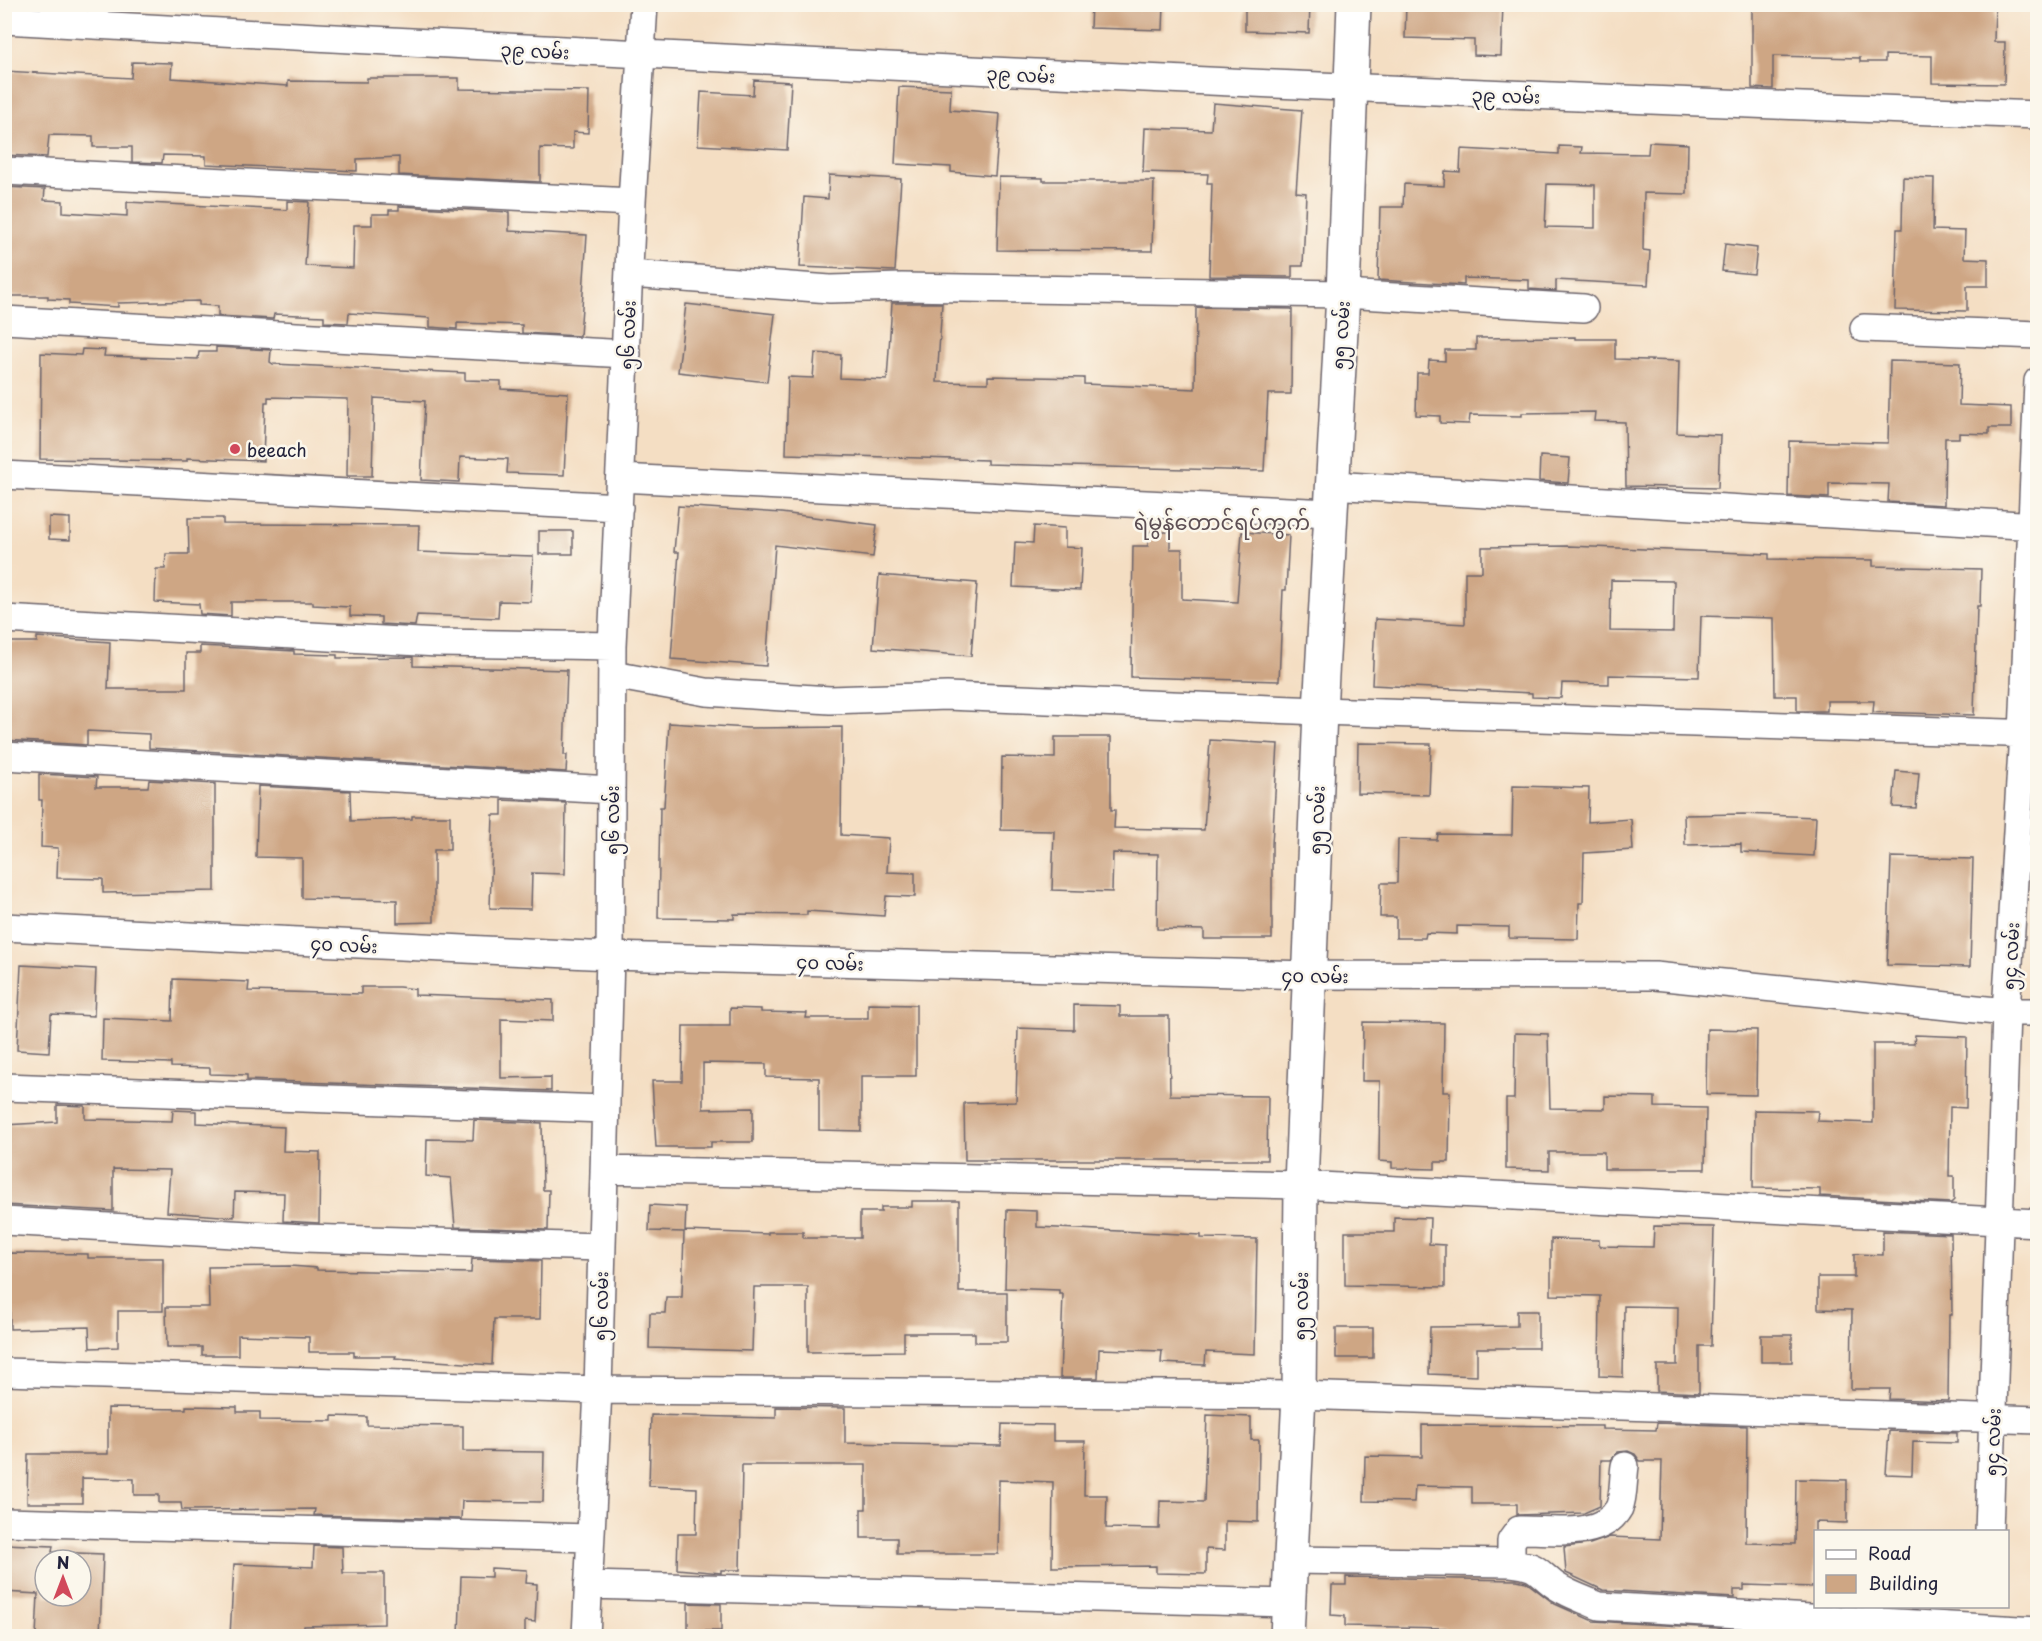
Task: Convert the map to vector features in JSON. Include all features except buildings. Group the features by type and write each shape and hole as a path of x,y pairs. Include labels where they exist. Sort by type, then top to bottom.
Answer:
{"main road":[{"name":"၅၅ လမ်း","path":"1287,1636 1299,1395 1301,1185 1320,711 1343,294 1354,4"}],"street":[{"name":"၅၆ လမ်း","path":"586,1636 598,1390 610,956 612,646 627,354 632,202 644,4"},
{"name":"၃၉ လမ်း","path":"4,20 640,56 1350,89 2037,115"},
{"path":"4,171 632,202"},
{"path":"630,273 830,289 902,286 1343,294 1584,308"},
{"path":"4,320 627,354"},
{"path":"1864,328 2037,335"},
{"name":"၅၄ လမ်း","path":"1989,1530 2006,1012 2030,734 2037,381"},
{"path":"4,474 619,507"},
{"path":"620,478 1330,499 2034,526"},
{"path":"4,619 438,643 612,646"},
{"path":"613,675 706,692 830,700 947,696 1320,711 2030,734"},
{"path":"4,756 610,790"},
{"name":"၄၀ လမ်း","path":"4,927 610,956 1310,975 1655,976 2006,1012"},
{"path":"2006,1012 2037,1012"},
{"path":"4,1087 604,1109"},
{"path":"604,1170 1301,1185 2037,1223"},
{"path":"4,1221 303,1238 602,1247"},
{"path":"4,1372 598,1390 1299,1395 2037,1420"},
{"path":"1511,1563 1511,1540 1519,1530 1587,1530 1612,1516 1620,1506 1624,1466"},
{"path":"4,1522 590,1538"},
{"path":"1289,1560 1511,1563 1528,1565 1542,1572 1552,1583 1599,1605 1985,1624 2037,1631"},
{"path":"588,1585 1288,1603"}],"place":[{"name":"beeach","path":"235,449"}],"district":[{"name":"ရဲမွန်တောင်ရပ်ကွက်","path":"1222,521"}]}
